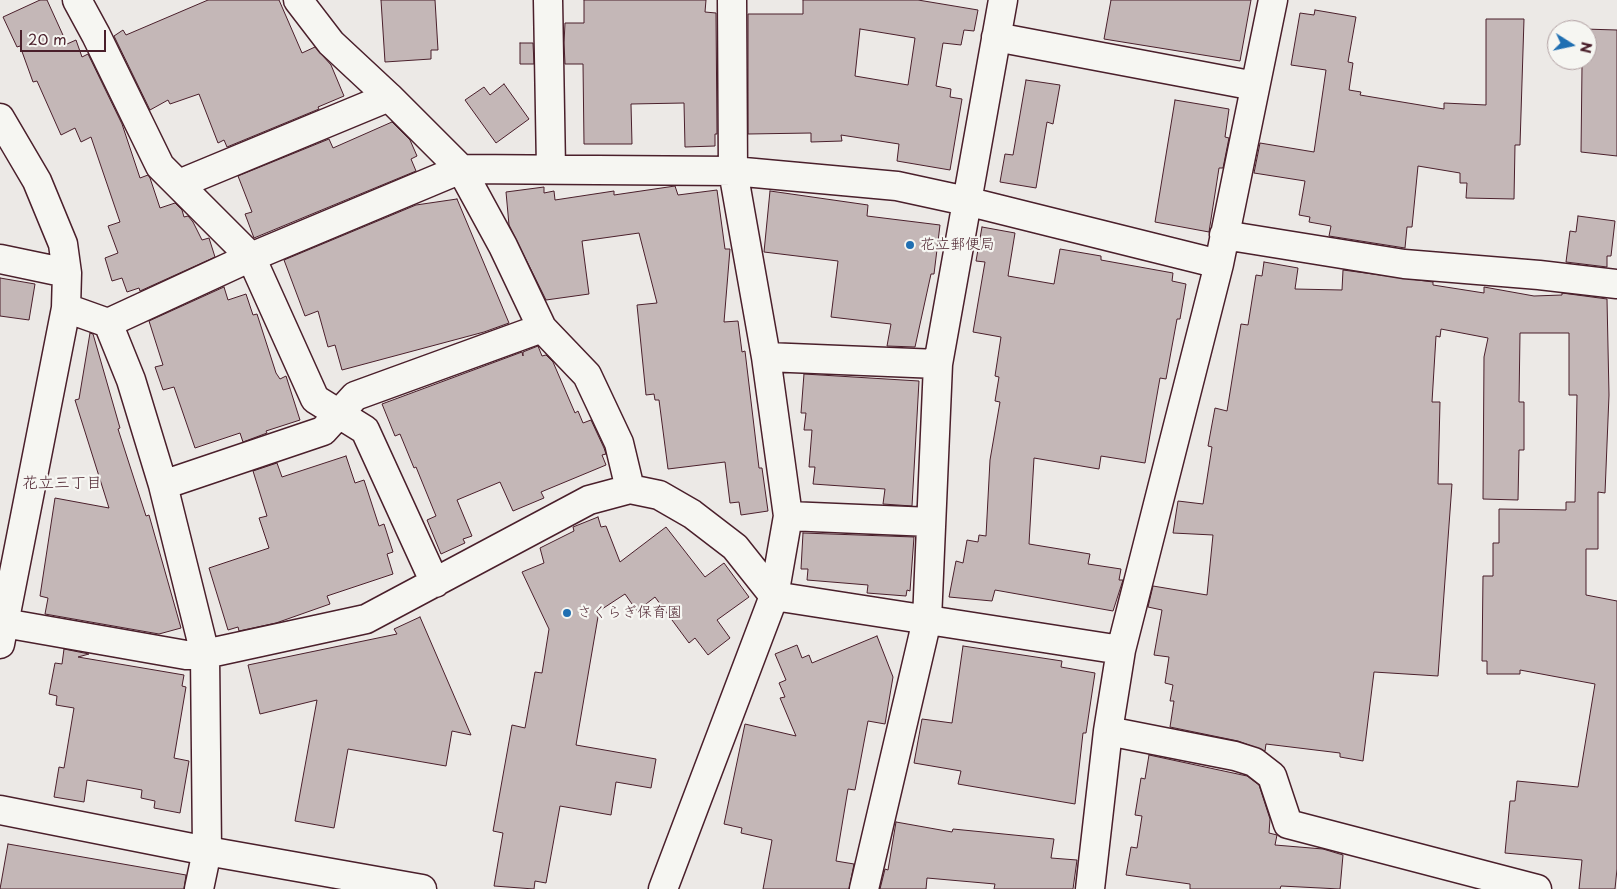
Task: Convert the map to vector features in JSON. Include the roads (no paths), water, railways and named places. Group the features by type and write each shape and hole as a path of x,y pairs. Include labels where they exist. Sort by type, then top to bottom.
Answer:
{"street":[{"path":"76,0 96,35 160,166 251,257 315,399 365,430 435,584"},
{"path":"298,0 331,44 389,96 462,169 503,246 542,328 587,375 619,443 630,488"},
{"path":"548,0 551,168"},
{"path":"663,889 774,596 788,516 766,357 733,171 732,0"},
{"path":"864,889 927,620 938,364 1003,0"},
{"path":"1090,889 1108,730 1121,650 1219,264 1273,0"},
{"path":"996,37 1255,86"},
{"path":"179,184 389,96"},
{"path":"0,118 37,182 63,244 67,273 66,308 8,553 2,633 186,655 205,654 366,619 435,584 589,500 630,488 659,495 692,514 735,547 774,596 1121,650"},
{"path":"66,308 108,323 251,257 462,169 551,168 733,171 897,186 966,201 1219,264"},
{"path":"1224,235 1404,264 1617,284"},
{"path":"0,259 67,273"},
{"path":"108,323 131,380 163,485 205,654 207,851 199,889"},
{"path":"163,485 323,431 355,396 542,328"},
{"path":"766,357 938,364"},
{"path":"788,516 931,522"},
{"path":"1108,730 1235,756 1254,762 1272,776 1288,824 1537,889"},
{"path":"0,810 207,851 422,889"}],"place":[{"name":"花立郵便局","path":"910,245"},
{"name":"さくらぎ保育園","path":"567,613"}],"district":[{"name":"花立三丁目","path":"62,484"}]}
